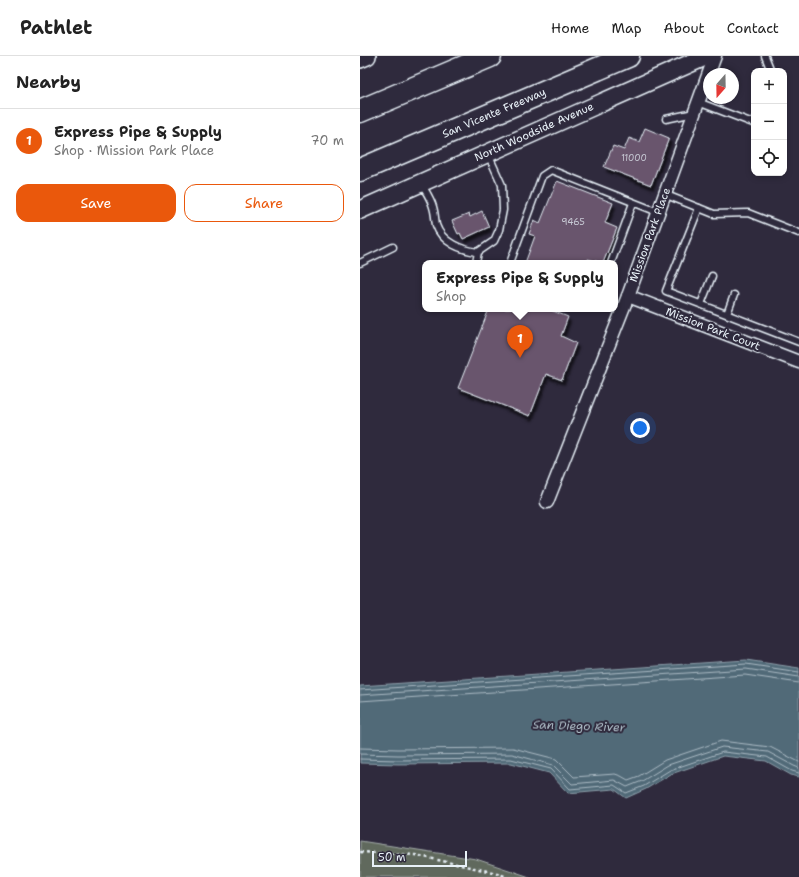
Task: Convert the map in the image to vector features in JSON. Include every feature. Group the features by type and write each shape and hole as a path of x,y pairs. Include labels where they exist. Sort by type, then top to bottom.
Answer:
{"highway":[{"path":"360,111 490,56"},
{"name":"San Vicente Freeway","path":"360,170 628,56"}],"street":[{"path":"360,59 367,56"},
{"name":"North Woodside Avenue","path":"360,210 707,56"},
{"name":"Mission Park Place","path":"547,502 658,212 715,56"},
{"name":"Mission Park Court","path":"624,302 799,362"}],"lane":[{"path":"765,56 770,68"},
{"path":"666,119 696,108 751,123"},
{"path":"477,260 478,252 494,241 499,230 502,210 502,185 488,153"},
{"path":"511,260 542,176 551,170 658,212"},
{"path":"421,182 433,207 436,226 441,235 448,242 454,245 478,252"},
{"path":"664,194 714,214 748,213 799,233"},
{"path":"612,260 634,202"},
{"path":"699,208 666,291 799,342"},
{"path":"360,263 393,247"},
{"path":"701,304 712,276"},
{"path":"727,314 734,295"}],"path":[{"path":"360,852 415,855 497,873 507,877"}],"shaded area":[{"path":"360,841 476,859 530,877 360,877"}],"water":[{"name":"San Diego River","path":"746,660 799,668 799,777 791,775 766,761 723,756 671,774 646,789 626,798 614,789 568,793 549,773 511,763 360,763 360,686"}],"building":[{"path":"645,128 669,138 651,185 604,167 613,146 624,150 629,138 639,142"},
{"path":"557,181 613,203 605,223 617,228 604,260 526,260 535,236 529,234 534,220 540,223"},
{"path":"482,211 489,227 463,239 460,233 458,234 452,221 469,214 470,217"},
{"path":"488,312 556,312 568,317 561,336 576,343 562,380 546,374 530,416 458,388"}],"place":[{"name":"Express Pipe & Supply","path":"520,358"}]}
